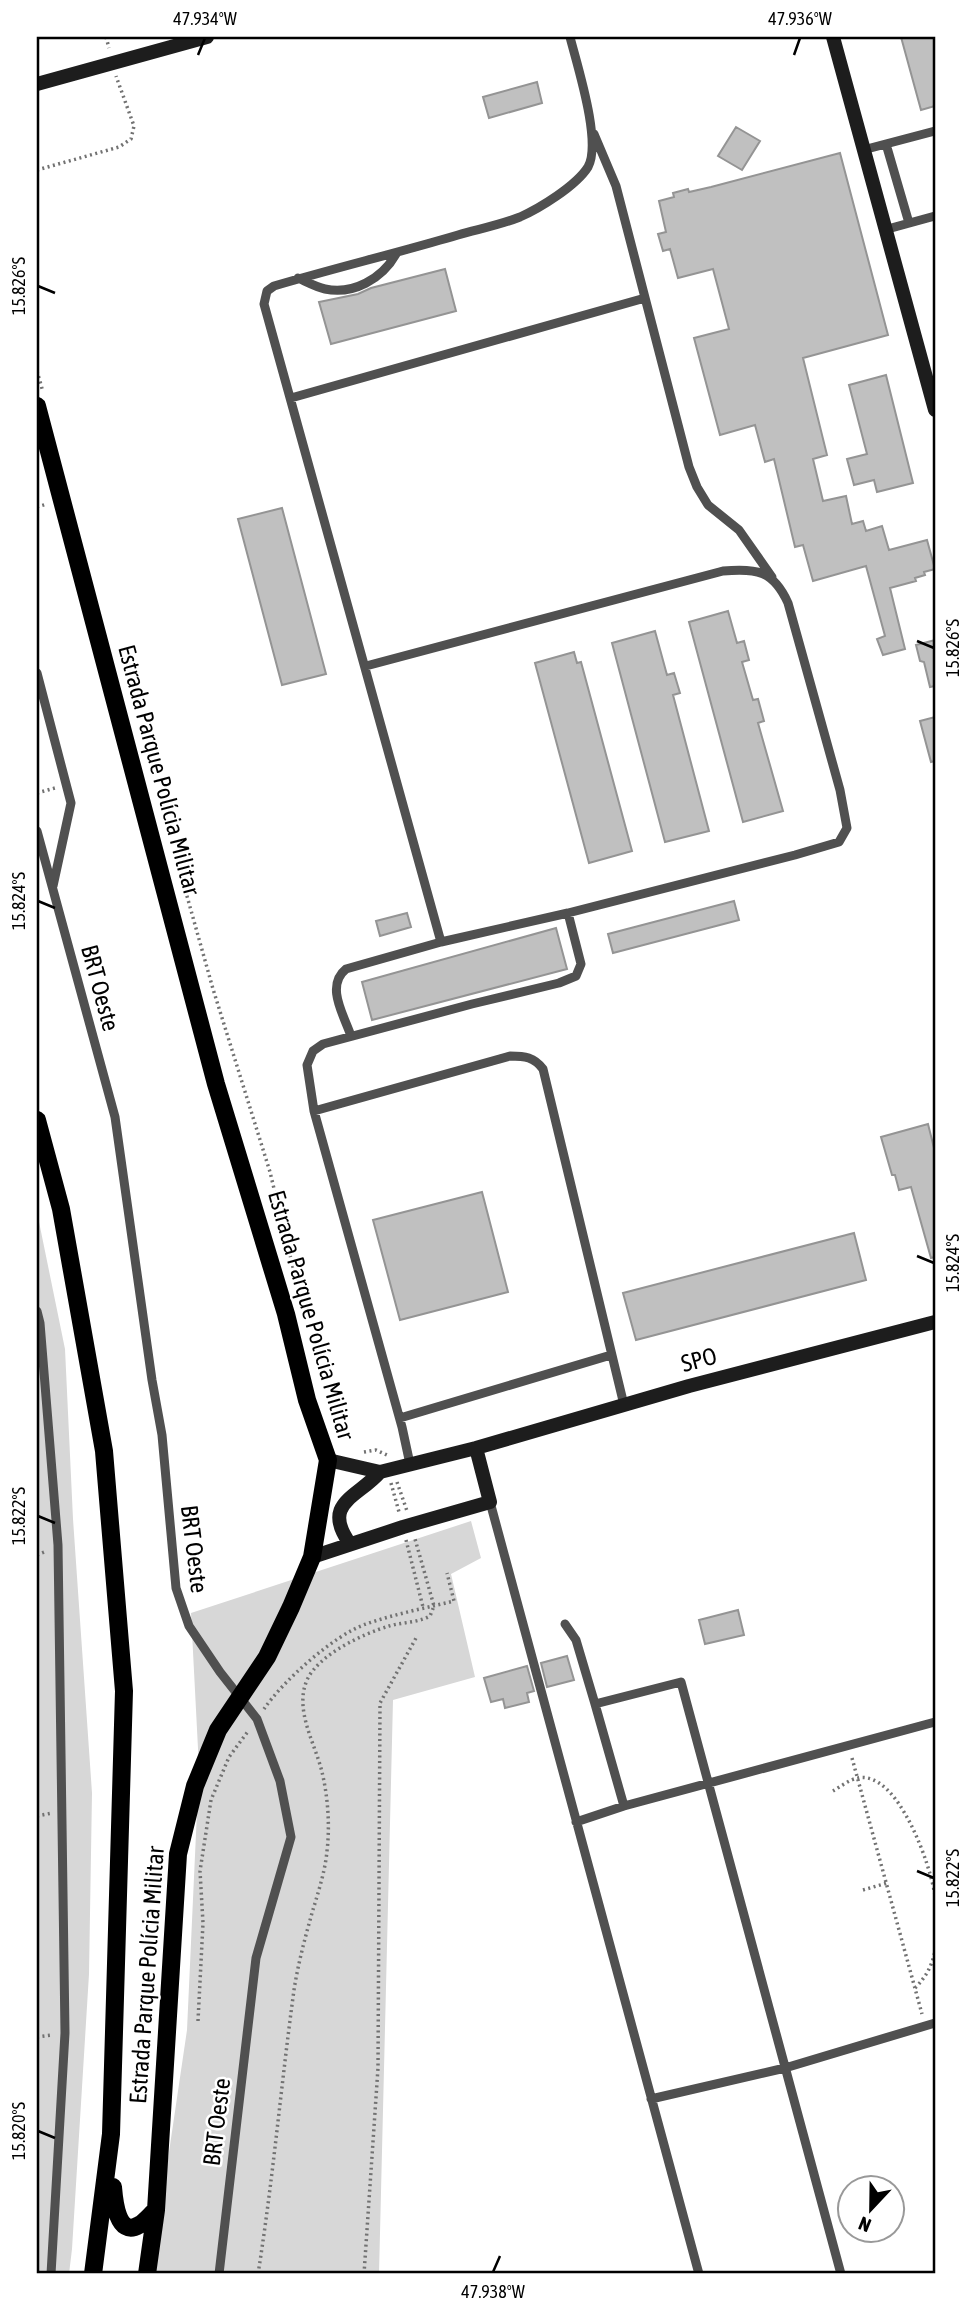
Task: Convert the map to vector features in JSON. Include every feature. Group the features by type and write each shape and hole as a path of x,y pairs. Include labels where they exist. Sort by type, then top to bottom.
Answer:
{"main road":[{"name":"Estrada Parque Polícia Militar","path":"37,406 41,432 216,1084 286,1314 307,1400 328,1460 312,1557 267,1657 218,1730 195,1786 178,1854 156,2210 147,2274"},
{"name":"Estrada Parque Polícia Militar","path":"37,1120 61,1209 102,1438 124,1691 111,2134 93,2274"},
{"path":"111,2134 114,2209 121,2222 130,2227 138,2226 156,2210"}],"street":[{"path":"37,84 207,37"},
{"path":"832,37 934,402"},
{"name":"SPO","path":"328,1460 386,1471 690,1386 935,1322"},
{"path":"312,1557 490,1502 476,1448"},
{"path":"350,1544 339,1522 340,1508 349,1497 386,1471"}],"lane":[{"path":"441,942 264,304 265,296 271,287 298,278 396,254 519,217 541,206 572,184 588,166 593,144 570,37"},
{"path":"351,1035 335,989 342,972 353,966 807,852 835,844 847,828 840,790 788,603 739,530 708,505 689,467 616,186 591,126"},
{"path":"863,150 935,131"},
{"path":"886,144 909,223"},
{"path":"884,230 935,216"},
{"path":"298,278 323,289 352,288 382,273 396,254"},
{"path":"291,398 645,298"},
{"path":"366,666 723,571 753,570 765,573 775,581"},
{"name":"BRT Oeste","path":"37,673 71,803 52,888"},
{"name":"BRT Oeste","path":"37,831 115,1117 162,1435 176,1588 189,1626 257,1719 280,1781 292,1837 256,1958 219,2274"},
{"path":"410,1464 400,1418 314,1111 307,1065 309,1057 323,1044 351,1035 559,983 576,976 581,964 568,913"},
{"path":"314,1111 510,1056 526,1056 536,1061 544,1069 624,1405"},
{"path":"37,1311 57,1531 59,1587 65,2033 51,2274"},
{"path":"400,1418 611,1354"},
{"path":"490,1502 699,2274"},
{"path":"565,1624 576,1640 624,1806"},
{"path":"595,1703 681,1682 841,2274"},
{"path":"576,1822 624,1806 935,1722"},
{"path":"650,2099 785,2068 935,2023"}],"path":[{"path":"37,170 119,147 131,139 134,127 112,64"},
{"path":"280,1217 300,1295"},
{"path":"359,1453 376,1450 387,1454 386,1471"},
{"path":"198,2021 203,1923 200,1871 211,1800 229,1757 270,1700 310,1660 335,1641 364,1624 454,1601 447,1573"},
{"path":"258,2274 270,2200 294,1989 327,1852 328,1816 322,1774 303,1709 302,1695 308,1677 323,1661 358,1637 391,1625 421,1621 430,1616 434,1606"},
{"path":"364,2274 378,2068 380,1703 416,1638"},
{"path":"849,1745 925,2026"},
{"path":"833,1791 858,1778 871,1779 900,1805 925,1853 935,1896"},
{"path":"863,1890 887,1883"},
{"path":"915,1988 924,1980 932,1965 935,1951"}],"shaded area":[{"path":"37,1212 65,1349 73,1519 92,1793 89,1974 69,2274 37,2274"},
{"path":"471,1521 481,1558 451,1574 475,1677 393,1700 379,2274 151,2274 187,2030 199,1768 191,1613"}],"building":[{"path":"901,37 935,37 935,106 921,110"},
{"path":"537,82 542,103 489,118 483,97"},
{"path":"736,127 760,141 742,170 718,156"},
{"path":"840,153 888,335 803,358 827,455 813,459 823,501 846,496 852,524 863,521 866,531 882,526 889,550 927,540 935,569 924,572 925,575 915,578 916,581 890,588 905,649 883,655 877,639 885,636 866,566 813,581 803,545 795,547 774,459 765,462 755,425 720,435 694,338 729,329 713,269 678,278 670,249 663,251 658,234 666,232 659,201 674,197 673,193 711,187"},
{"path":"445,269 456,311 331,344 319,302 358,294 371,288"},
{"path":"886,375 913,483 877,492 874,480 854,485 847,459 867,454 849,385"},
{"path":"282,508 326,674 282,685 238,519"},
{"path":"728,611 737,643 744,641 749,660 742,662 753,700 758,699 764,721 758,723 783,811 743,822 689,622"},
{"path":"655,631 667,675 674,673 680,693 673,695 709,831 665,842 612,643"},
{"path":"935,640 935,686 930,687 924,662 920,661 916,645"},
{"path":"574,652 577,663 581,662 632,851 589,863 535,663"},
{"path":"935,717 935,761 931,762 920,721"},
{"path":"734,901 739,920 613,953 608,934"},
{"path":"407,913 411,927 380,936 376,921"},
{"path":"556,928 567,969 372,1020 362,982"},
{"path":"928,1124 935,1152 935,1257 931,1258 911,1187 899,1190 881,1137"},
{"path":"482,1192 508,1292 400,1320 373,1220"},
{"path":"854,1233 866,1280 636,1340 623,1293"},
{"path":"738,1610 744,1635 705,1644 699,1620"},
{"path":"567,1656 574,1680 547,1687 541,1663"},
{"path":"527,1666 534,1691 527,1693 529,1702 505,1708 503,1699 491,1702 484,1678"}]}
